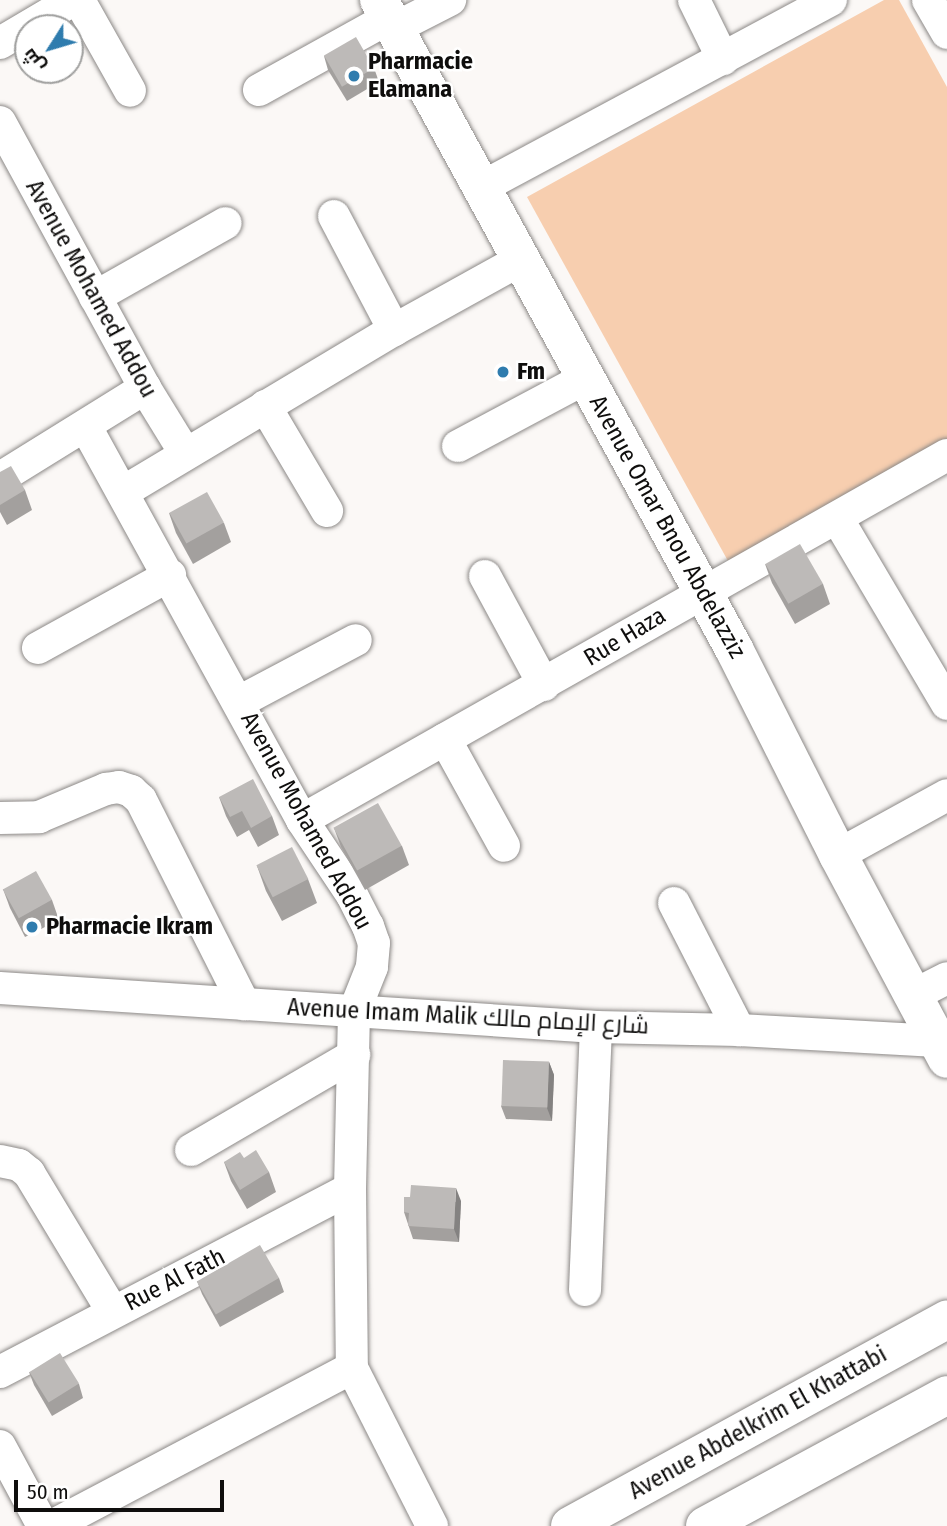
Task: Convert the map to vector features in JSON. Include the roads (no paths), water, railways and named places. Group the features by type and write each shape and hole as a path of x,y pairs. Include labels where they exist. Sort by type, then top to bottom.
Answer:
{"street":[{"path":"0,43 76,0 130,91"},
{"path":"260,90 388,15 450,0"},
{"path":"694,0 723,59"},
{"path":"482,187 831,0"},
{"path":"928,0 947,33"},
{"name":"Avenue Omar Bnou Abdelazziz","path":"388,15 734,649 838,855 942,1050"},
{"name":"Avenue Mohamed Addou","path":"0,122 145,388 185,453"},
{"path":"334,216 394,330"},
{"path":"95,297 226,223"},
{"path":"123,492 394,330 522,259"},
{"path":"458,446 586,378"},
{"path":"0,478 145,388"},
{"path":"265,406 327,511"},
{"name":"Avenue Mohamed Addou","path":"86,427 170,575 302,820 352,895 374,943 372,967 354,1012 350,1189 352,1367 432,1526"},
{"name":"Rue Haza","path":"302,820 947,454"},
{"path":"837,518 947,704"},
{"path":"38,648 170,575"},
{"path":"485,576 544,685"},
{"path":"239,702 356,640"},
{"path":"445,739 504,846"},
{"path":"0,818 38,817 106,789 131,791 141,800 244,1004"},
{"path":"838,855 947,795"},
{"path":"674,902 739,1030"},
{"path":"912,996 947,978"},
{"name":"Avenue Imam Malik شارع الإمام مالك","path":"0,988 596,1027 739,1030 942,1050"},
{"path":"586,1290 596,1027"},
{"path":"191,1150 354,1055"},
{"path":"0,1161 19,1165 29,1173 113,1312"},
{"name":"Rue Al Fath","path":"0,1372 350,1189"},
{"name":"Avenue Abdelkrim El Khattabi","path":"570,1526 947,1320"},
{"path":"52,1526 352,1367"},
{"path":"705,1526 947,1395"},
{"path":"0,1447 43,1526"}],"place":[{"name":"Pharmacie Elamana","path":"354,76"},
{"name":"Fm","path":"503,372"},
{"name":"Pharmacie Ikram","path":"32,927"}]}
